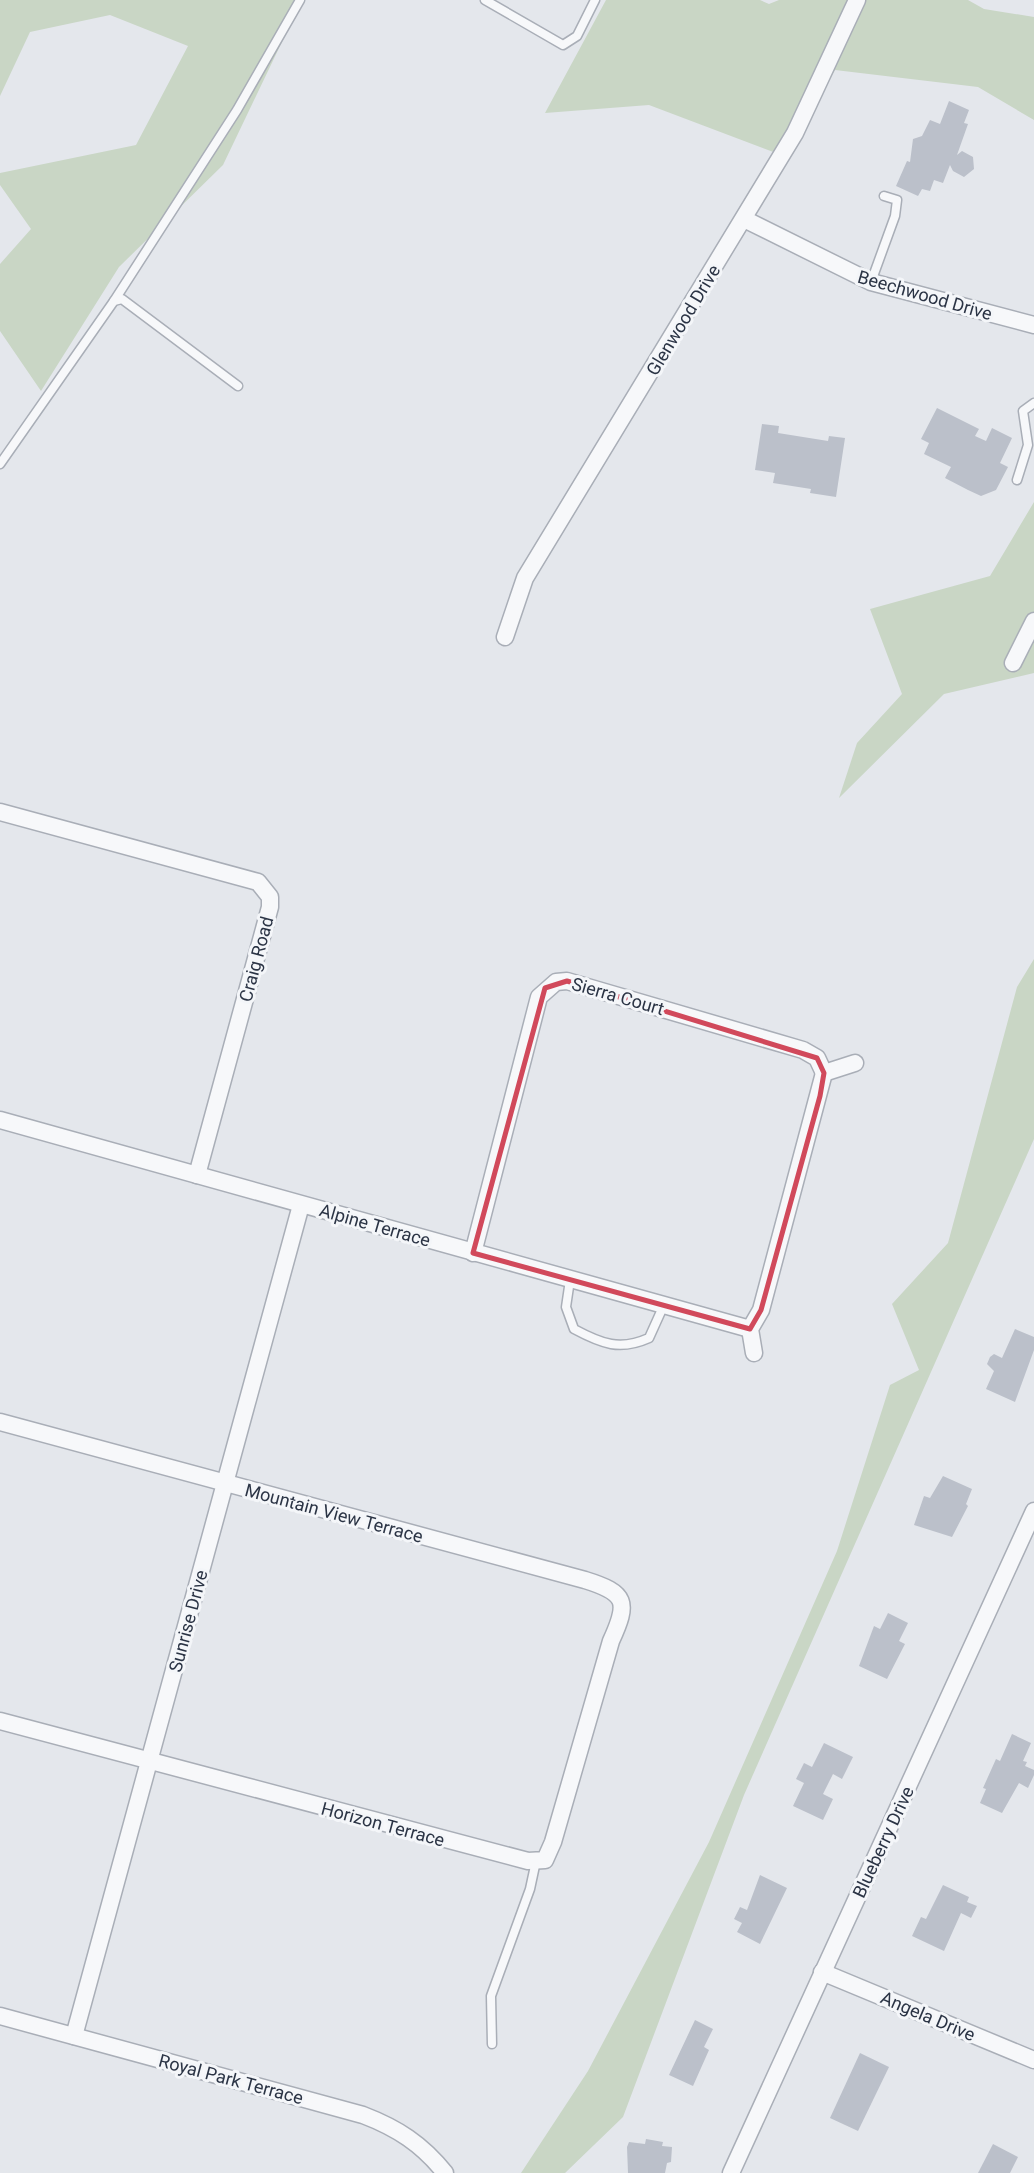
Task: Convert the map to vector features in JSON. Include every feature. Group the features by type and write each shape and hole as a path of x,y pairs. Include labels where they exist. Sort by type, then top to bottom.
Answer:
{"street":[{"name":"Glenwood Drive","path":"505,637 525,578 795,133 857,0"},
{"name":"Beechwood Drive","path":"744,219 871,282 1034,325"},
{"path":"1013,663 1034,621"},
{"name":"Craig Road","path":"0,812 258,882 266,889 270,907 197,1175"},
{"name":"Sierra Court","path":"473,1252 539,997 556,982 567,981 803,1050 817,1058 824,1073"},
{"path":"754,1353 750,1329 761,1310 824,1073 855,1062"},
{"name":"Alpine Terrace","path":"0,1120 663,1307 750,1329"},
{"name":"Sunrise Drive","path":"74,2036 301,1205"},
{"name":"Mountain View Terrace","path":"0,1422 607,1587 622,1601 623,1614 611,1641 553,1842 545,1860 536,1861"},
{"name":"Blueberry Drive","path":"731,2173 1034,1511"},
{"name":"Horizon Terrace","path":"0,1721 149,1763 536,1861"},
{"name":"Angela Drive","path":"822,1972 1034,2060"},
{"name":"Royal Park Terrace","path":"0,2016 389,2125 412,2139 445,2173"}],"lane":[{"path":"0,464 114,301 237,110 300,0"},
{"path":"485,0 563,45 577,36 595,0"},
{"path":"871,282 895,216 897,201 884,196"},
{"path":"114,301 122,299 238,386"},
{"path":"1017,480 1028,445 1023,411 1034,403"},
{"path":"569,1280 566,1307 575,1329 616,1347 633,1345 649,1338 663,1307"},
{"path":"492,2044 491,1996 530,1889 536,1861"}],"highlighted area":[{"path":"567,981 817,1058 824,1073 820,1096 761,1310 750,1329 731,1326 473,1253 545,988"}],"green space":[{"path":"0,0 302,0 223,165 119,267 41,391 0,331 0,264 31,229 0,185 0,173 136,145 188,46 110,15 30,32 0,96"},
{"path":"606,0 760,0 769,4 779,0 968,0 984,9 1034,17 1034,120 978,87 835,70 784,156 649,105 545,113"},
{"path":"1034,502 1034,673 944,694 839,798 857,743 902,694 870,609 990,576"},
{"path":"1034,959 1034,1139 744,1795 623,2117 565,2173 521,2173 588,2071 709,1842 837,1551 890,1385 919,1370 892,1304 948,1243 1017,987"}],"building":[{"path":"949,101 969,110 964,123 968,124 957,155 962,151 973,157 974,169 964,177 953,171 950,165 943,183 934,180 930,191 922,189 918,196 896,186 907,161 910,162 913,139 922,136 930,120 940,124"},
{"path":"937,408 979,429 975,436 986,441 992,428 1012,438 1000,463 1008,467 996,490 981,496 968,490 945,478 951,467 924,454 929,443 921,439"},
{"path":"762,424 779,426 778,433 828,441 829,436 845,438 836,497 810,493 811,489 773,483 775,473 755,470"},
{"path":"1015,1329 1034,1337 1034,1350 1015,1402 986,1389 994,1371 987,1364 990,1357 994,1354 1002,1358"},
{"path":"943,1476 972,1489 966,1504 968,1506 952,1537 914,1525 924,1496 930,1498"},
{"path":"888,1613 908,1623 899,1641 905,1644 887,1679 859,1666 874,1626 880,1629"},
{"path":"1012,1734 1031,1743 1023,1761 1027,1762 1025,1766 1034,1770 1034,1775 1028,1788 1019,1783 1002,1813 980,1803 986,1789 983,1788 996,1759 1000,1761"},
{"path":"824,1743 853,1757 842,1779 833,1774 823,1794 833,1799 823,1820 793,1806 804,1783 796,1779 804,1763 812,1767"},
{"path":"760,1875 787,1888 760,1944 737,1932 742,1923 734,1919 740,1907 747,1910"},
{"path":"943,1885 969,1897 967,1902 977,1906 971,1918 961,1913 944,1951 912,1936 921,1917 926,1919"},
{"path":"695,2020 713,2029 704,2047 709,2050 693,2086 669,2075"},
{"path":"860,2053 889,2067 858,2131 830,2118"},
{"path":"646,2139 663,2142 662,2146 672,2147 671,2162 667,2163 665,2173 628,2173 629,2142 645,2144"},
{"path":"993,2144 1018,2157 1010,2173 978,2173"}]}
